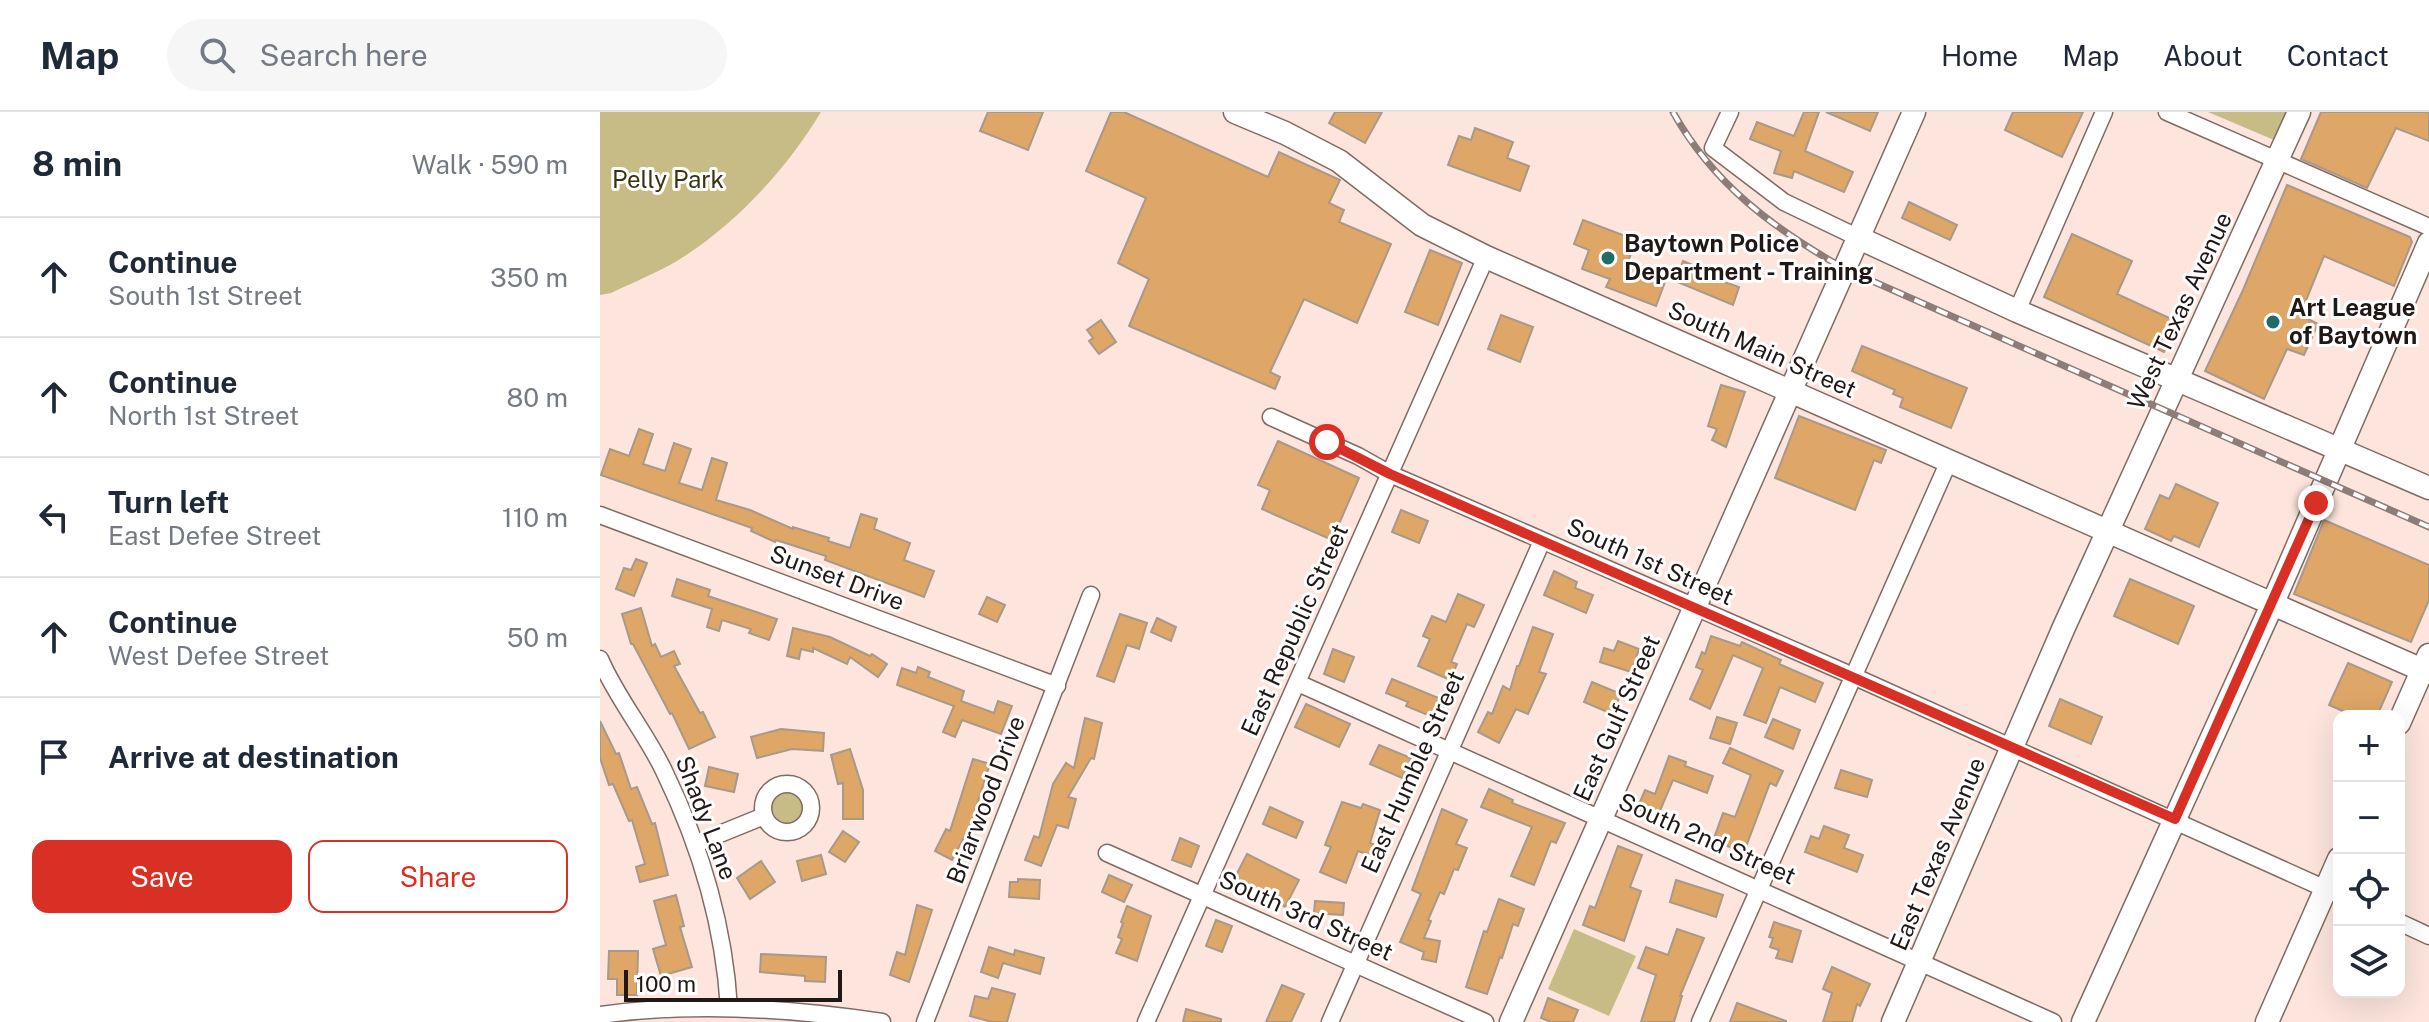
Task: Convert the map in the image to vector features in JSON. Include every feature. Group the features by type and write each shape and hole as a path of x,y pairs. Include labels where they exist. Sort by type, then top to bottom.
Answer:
{"main road":[{"name":"South Main Street","path":"1235,112 1339,161 1422,225 1486,257 2272,605 2427,666"},
{"name":"East Gulf Street","path":"1511,1022 1914,112"},
{"name":"West Texas Avenue","path":"2108,532 2299,112"},
{"path":"1859,238 2017,311 2429,488"},
{"path":"2083,1022 2272,605 2429,243"},
{"name":"East Texas Avenue","path":"1893,1022 2108,532"},
{"path":"2405,711 2427,666"},
{"path":"2267,1022 2332,892"}],"street":[{"path":"1730,112 1713,148 1784,202 1859,238"},
{"path":"2017,311 2104,112"},
{"path":"2167,112 2429,227"},
{"name":"East Republic Street","path":"1146,1022 1486,257"},
{"name":"South 1st Street","path":"1271,417 1358,456 1390,474 1853,676 2332,892"},
{"path":"1700,1022 1949,461"},
{"name":"Sunset Drive","path":"600,515 1057,686"},
{"name":"East Humble Street","path":"1330,1022 1542,541"},
{"name":"Briarwood Drive","path":"925,1022 1091,595"},
{"name":"Shady Lane","path":"600,659 664,770 695,844 726,961 729,1008"},
{"name":"South 2nd Street","path":"1298,683 2053,1022"},
{"path":"695,844 764,816"},
{"name":"South 3rd Street","path":"1107,853 1485,1022"},
{"path":"2405,925 2429,936"},
{"path":"600,1015 729,1008 808,1011 882,1022"}],"green space":[{"name":"Pelly Park","path":"600,112 821,112 792,155 758,195 719,231 669,265 611,293 600,295"},
{"path":"2208,112 2286,112 2274,140"},
{"path":"788,791 800,795 804,807 800,819 788,823 776,819 772,807 776,795"},
{"path":"1574,929 1636,956 1609,1016 1548,989"}],"building":[{"path":"988,112 1043,112 1028,150 980,131"},
{"path":"1111,112 1124,112 1268,177 1279,152 1340,180 1329,203 1344,210 1339,222 1391,244 1357,323 1304,299 1270,372 1280,377 1275,389 1129,326 1149,279 1118,263 1146,198 1086,171"},
{"path":"1335,112 1382,112 1365,143 1329,123"},
{"path":"1804,112 1819,112 1805,151 1853,172 1844,192 1794,171 1792,178 1774,173 1781,151 1750,139 1757,122 1794,136"},
{"path":"1826,112 1878,112 1870,131"},
{"path":"2013,112 2083,112 2062,157 2005,130"},
{"path":"2321,112 2429,112 2429,141 2396,128 2367,188 2301,159"},
{"path":"1475,128 1513,142 1507,158 1529,166 1520,191 1448,165 1459,136 1471,140"},
{"path":"2287,185 2410,237 2412,242 2394,286 2324,256 2300,315 2318,324 2304,355 2287,349 2264,399 2205,371"},
{"path":"1909,202 1957,225 1950,240 1902,218"},
{"name":"Baytown Police Department - Training","path":"1583,220 1636,240 1626,267 1665,282 1656,306 1606,287 1610,279 1582,269 1589,250 1574,244"},
{"path":"2072,234 2132,261 2117,294 2178,322 2164,352 2044,297"},
{"path":"1430,250 1462,263 1438,325 1405,312"},
{"path":"1683,261 1709,272 1708,276 1739,287 1733,305 1675,281"},
{"path":"1501,315 1533,327 1520,362 1488,349"},
{"path":"1101,320 1116,342 1099,354 1089,341 1093,338 1087,330"},
{"path":"1862,346 1967,388 1951,428 1900,407 1903,398 1893,394 1895,390 1852,371"},
{"path":"1721,385 1745,392 1726,447 1712,440 1717,429 1708,426"},
{"path":"1799,416 1886,450 1881,463 1874,460 1855,510 1775,478"},
{"path":"639,429 653,434 643,464 665,471 674,443 691,449 679,483 702,490 712,458 727,463 716,500 850,548 861,514 877,519 874,529 910,543 904,560 934,571 924,597 825,560 826,556 775,542 751,531 752,528 601,475 610,449 629,456"},
{"path":"1278,441 1359,478 1332,540 1262,509 1270,490 1258,485"},
{"path":"2176,484 2218,503 2199,547 2174,536 2171,541 2145,529 2160,495 2169,499"},
{"path":"1401,510 1428,521 1419,543 1392,532"},
{"path":"2324,520 2429,565 2429,600 2411,642 2294,594"},
{"path":"636,559 647,563 634,596 616,589 624,568 631,570"},
{"path":"1554,571 1577,582 1575,588 1593,595 1586,613 1544,595"},
{"path":"677,579 710,590 708,596 777,619 769,640 749,633 751,629 722,620 719,631 707,627 712,609 672,596"},
{"path":"2130,579 2194,606 2178,644 2114,616"},
{"path":"1458,594 1484,605 1474,627 1467,624 1451,662 1457,664 1450,680 1418,666 1430,639 1423,636 1432,616 1446,622"},
{"path":"987,597 1005,605 997,622 979,614"},
{"path":"641,608 652,646 655,644 661,657 674,651 680,664 674,666 715,737 689,749 672,713 631,644 622,614"},
{"path":"1120,614 1147,623 1139,649 1127,645 1114,682 1097,676"},
{"path":"1157,618 1176,627 1171,641 1151,632"},
{"path":"1533,627 1553,634 1539,672 1546,674 1528,714 1516,709 1499,743 1478,732 1488,712 1492,714 1503,686 1510,690"},
{"path":"793,628 830,637 870,656 872,654 887,664 878,677 850,657 847,664 813,648 813,652 801,649 799,659 787,656"},
{"path":"1711,636 1740,646 1742,642 1781,660 1779,664 1823,683 1815,702 1780,687 1766,723 1744,715 1763,668 1733,655 1710,709 1690,699 1703,670 1696,667 1702,652 1705,654"},
{"path":"1618,641 1639,649 1631,672 1600,662 1604,648 1614,651"},
{"path":"1333,649 1354,657 1344,682 1324,674"},
{"path":"2348,663 2392,682 2380,710 2340,710 2329,705"},
{"path":"918,667 930,672 928,677 964,691 961,701 994,713 998,701 1012,706 1001,734 962,720 955,737 943,732 954,706 897,685 902,668 916,673"},
{"path":"1392,679 1446,701 1440,720 1406,706 1408,702 1386,693"},
{"path":"1592,682 1621,694 1612,714 1584,702"},
{"path":"2060,699 2102,717 2091,744 2049,726"},
{"path":"1306,704 1350,724 1339,747 1295,727"},
{"path":"1717,717 1737,723 1730,744 1710,738"},
{"path":"1085,718 1102,723 1094,759 1091,758 1068,797 1076,799 1068,828 1057,825 1041,866 1025,860 1034,836 1039,838 1053,784 1066,763 1074,768"},
{"path":"1773,719 1800,730 1793,749 1765,737"},
{"path":"600,721 616,754 619,753 631,789 637,787 652,824 655,823 668,875 640,882 636,867 645,864 632,820 629,821 613,784 609,785 600,758"},
{"path":"781,729 824,733 823,751 792,749 757,758 751,737"},
{"path":"1379,745 1411,758 1402,778 1370,764"},
{"path":"1730,748 1783,771 1776,786 1770,783 1744,852 1713,841 1723,813 1735,817 1751,775 1723,763"},
{"path":"850,749 863,790 863,819 843,819 843,783 838,784 831,755"},
{"path":"1669,756 1686,762 1685,766 1713,776 1707,793 1673,780 1657,818 1637,809 1645,790 1655,794"},
{"path":"973,759 990,764 970,826 952,860 935,851 946,829 950,831"},
{"path":"709,767 738,774 734,792 705,786"},
{"path":"1841,770 1872,780 1867,797 1835,788"},
{"path":"1489,789 1513,800 1512,803 1565,823 1556,843 1551,841 1534,885 1511,876 1532,827 1481,807"},
{"path":"1342,802 1380,810 1370,843 1373,844 1370,855 1358,851 1346,883 1320,872 1331,847 1325,845"},
{"path":"1270,807 1303,822 1296,838 1263,824"},
{"path":"1442,809 1467,820 1456,844 1467,848 1444,894 1440,892 1428,920 1431,921 1424,938 1440,941 1436,962 1422,959 1424,952 1400,942 1421,894 1412,890"},
{"path":"1824,826 1849,835 1844,848 1863,855 1857,872 1805,852 1811,836 1819,839"},
{"path":"843,831 859,842 845,862 829,852"},
{"path":"1180,838 1199,846 1191,867 1172,860"},
{"path":"1618,846 1642,855 1630,887 1641,891 1624,941 1583,925 1590,906 1595,908"},
{"path":"1247,854 1299,880 1285,907 1234,879"},
{"path":"821,855 826,874 802,881 797,861"},
{"path":"761,861 775,882 750,899 737,878"},
{"path":"1109,875 1132,885 1124,902 1102,892"},
{"path":"1018,879 1040,880 1039,899 1009,897 1010,882 1018,882"},
{"path":"1676,880 1723,895 1716,917 1670,902"},
{"path":"676,895 684,926 680,927 692,967 661,976 653,949 666,945 654,901"},
{"path":"1499,899 1524,909 1518,926 1513,924 1487,994 1466,987 1484,931 1487,932"},
{"path":"1315,901 1344,903 1343,915 1314,913"},
{"path":"917,905 932,910 909,982 890,975 897,952 905,955"},
{"path":"1127,906 1151,916 1137,961 1116,953 1122,939 1118,937"},
{"path":"1216,920 1232,926 1222,952 1206,946"},
{"path":"1774,922 1801,931 1792,962 1776,958 1779,950 1770,947 1773,938 1769,937"},
{"path":"1677,929 1704,938 1680,996 1674,1022 1641,1022 1656,975 1638,968 1646,947 1668,955"},
{"path":"989,947 1014,955 1015,950 1044,958 1040,974 1003,963 998,978 981,972"},
{"path":"609,951 638,951 637,995 617,995 617,979 608,979"},
{"path":"761,954 826,957 825,982 805,981 805,976 760,972"},
{"path":"1832,967 1870,984 1860,1006 1857,1004 1852,1022 1823,1022 1832,993 1823,989"},
{"path":"1282,985 1304,994 1291,1022 1266,1022"},
{"path":"992,988 1015,994 1007,1022 992,1022 970,1016 975,996 988,999"},
{"path":"1548,998 1578,1010 1573,1022 1551,1022 1541,1018"},
{"path":"1737,1003 1786,1021 1786,1022 1730,1022"},
{"path":"1186,1009 1221,1019 1221,1022 1183,1022"}],"railway":[{"path":"1673,112 1689,138 1726,183 1770,221 1845,269 2429,527"}],"place":[{"name":"Baytown Police Department - Training","path":"1608,258"},
{"name":"Art League of Baytown","path":"2273,322"}],"route":[{"path":"1327,442 1390,474 2175,819 2316,503"}]}
